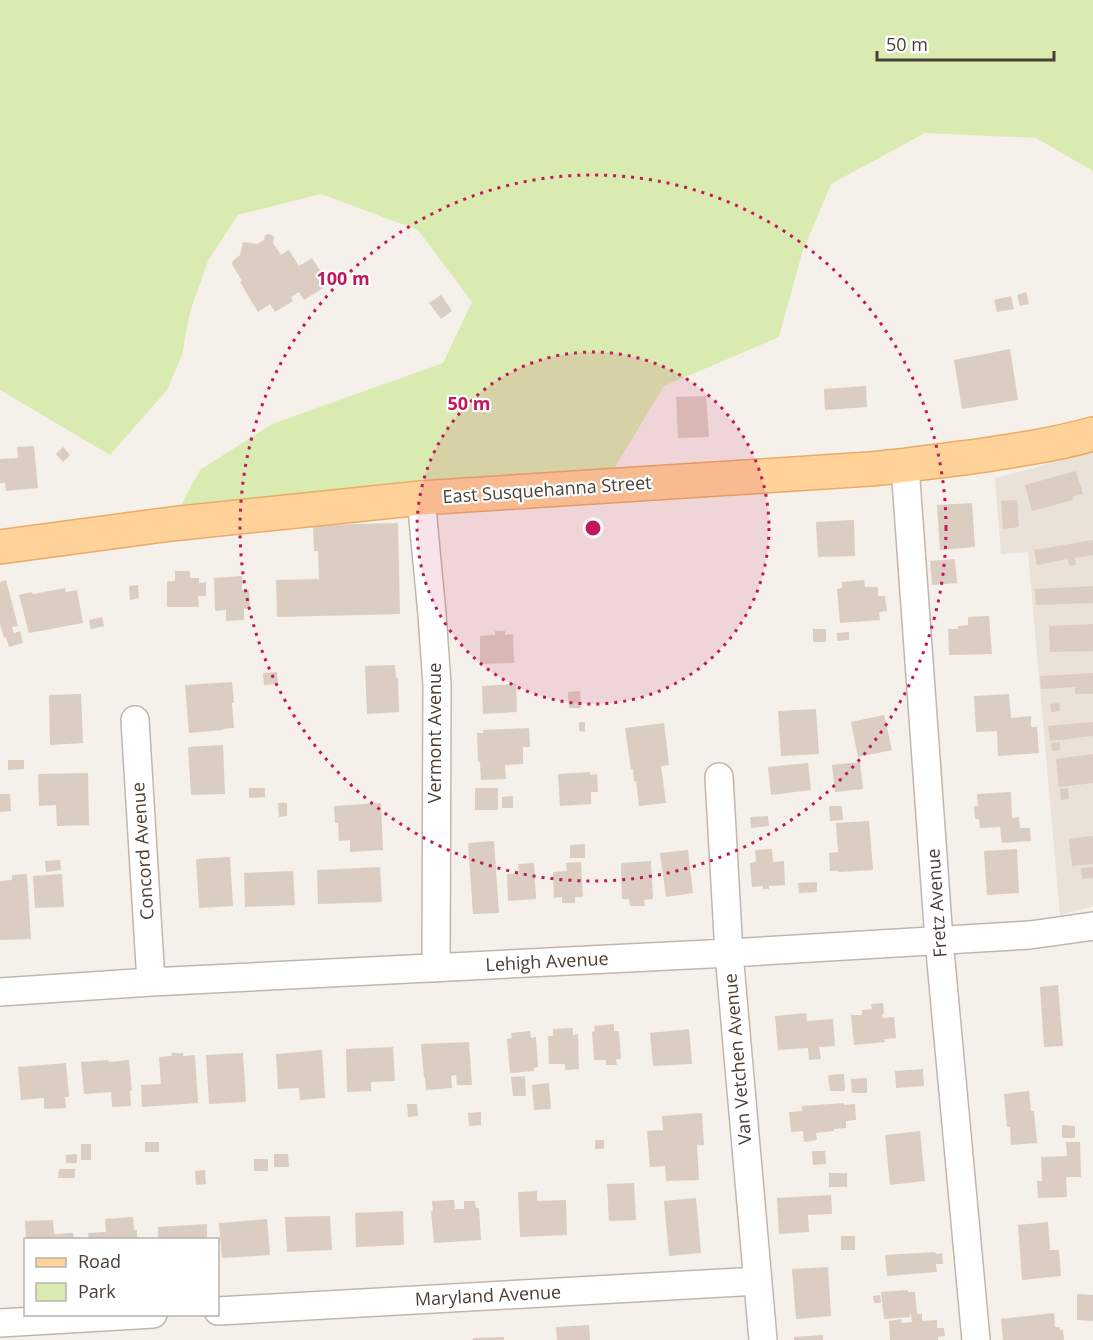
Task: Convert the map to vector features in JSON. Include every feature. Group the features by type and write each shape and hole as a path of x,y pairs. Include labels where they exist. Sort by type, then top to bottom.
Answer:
{"main road":[{"name":"East Susquehanna Street","path":"0,547 171,524 421,498 870,469 1016,451 1093,434"}],"street":[{"name":"Fretz Avenue","path":"905,465 939,940 976,1340"},
{"name":"Vermont Avenue","path":"421,498 437,685 436,968"},
{"name":"Concord Avenue","path":"135,720 151,982"},
{"name":"Van Vetchen Avenue","path":"719,777 729,953 763,1340"},
{"name":"Lehigh Avenue","path":"0,992 1030,935 1093,926"},
{"name":"Maryland Avenue","path":"219,1311 758,1281"},
{"path":"0,1323 119,1316"}],"shaded area":[{"path":"1093,452 1093,906 1060,915 1028,552 1001,554 995,478"}],"green space":[{"path":"0,0 1093,0 1093,171 1036,138 925,133 831,184 802,253 779,337 664,386 603,487 171,524 200,470 272,424 443,363 472,302 418,230 321,194 238,215 208,261 190,312 182,355 167,390 110,455 0,390"}],"building":[{"path":"268,234 274,238 273,243 281,255 289,250 299,266 312,258 329,284 304,300 299,292 291,297 293,301 275,312 270,304 258,312 232,264 240,255 243,242 257,244"},
{"path":"1026,292 1029,304 1020,306 1017,295"},
{"path":"441,295 452,311 441,319 429,303"},
{"path":"1011,296 1014,309 997,312 994,300"},
{"path":"1010,349 1018,400 962,409 954,360"},
{"path":"866,386 867,407 825,410 824,389"},
{"path":"706,396 709,437 678,438 676,397"},
{"path":"34,446 38,488 6,491 5,483 0,483 0,459 18,458 17,447"},
{"path":"63,447 70,455 63,462 56,454"},
{"path":"1076,471 1083,494 1072,497 1073,500 1032,511 1025,485"},
{"path":"1017,500 1019,527 1003,529 1001,501"},
{"path":"972,503 975,547 940,550 937,505"},
{"path":"854,520 855,556 818,557 816,522"},
{"path":"398,523 400,614 277,617 276,580 319,579 318,551 314,551 313,525"},
{"path":"1093,540 1093,555 1075,558 1076,565 1069,566 1068,559 1037,565 1034,550"},
{"path":"955,559 957,583 932,585 930,561"},
{"path":"175,571 190,571 190,578 199,578 199,583 206,582 206,596 198,596 199,607 167,607 167,581 175,581"},
{"path":"242,576 242,590 249,590 250,609 244,609 244,620 226,621 226,610 215,611 214,578"},
{"path":"6,580 18,626 12,627 14,633 20,631 23,643 9,647 0,624 0,582"},
{"path":"864,580 865,587 878,587 878,596 885,596 887,611 879,612 880,620 840,623 837,589 842,588 842,582"},
{"path":"138,585 139,598 130,600 129,586"},
{"path":"1093,586 1093,603 1036,605 1035,589"},
{"path":"65,588 66,592 77,590 83,623 29,633 19,595"},
{"path":"989,616 992,654 949,655 948,629 958,629 958,626 968,625 968,617"},
{"path":"102,617 104,626 91,629 89,620"},
{"path":"1093,624 1093,651 1050,652 1049,626"},
{"path":"813,629 826,629 826,642 813,642"},
{"path":"495,631 505,631 505,635 513,634 514,663 480,664 480,636 495,635"},
{"path":"849,632 849,640 837,641 837,633"},
{"path":"395,665 396,678 398,678 399,712 367,714 365,666"},
{"path":"277,672 278,684 264,685 263,673"},
{"path":"1093,673 1093,694 1075,694 1075,687 1041,689 1040,676"},
{"path":"232,682 234,728 189,733 185,685"},
{"path":"516,684 517,712 483,714 482,686"},
{"path":"580,691 581,708 569,708 568,692"},
{"path":"81,694 83,743 50,745 49,695"},
{"path":"1009,694 1011,718 1031,716 1031,727 1037,727 1039,753 998,756 997,731 976,732 974,696"},
{"path":"1059,703 1060,711 1051,712 1050,704"},
{"path":"816,709 819,754 781,756 778,711"},
{"path":"884,715 892,750 858,757 851,722"},
{"path":"579,722 585,722 585,732 579,731"},
{"path":"1093,722 1093,736 1050,741 1048,726"},
{"path":"664,723 669,765 661,766 666,803 639,806 625,728"},
{"path":"529,728 530,747 523,747 523,764 505,765 506,779 481,780 477,733 483,733 483,730"},
{"path":"1060,742 1060,750 1052,751 1051,743"},
{"path":"223,745 225,794 191,795 188,747"},
{"path":"1093,754 1093,783 1059,787 1056,759"},
{"path":"8,760 24,760 24,769 8,770"},
{"path":"860,762 863,789 835,792 832,765"},
{"path":"808,763 811,790 771,795 768,767"},
{"path":"590,772 590,775 597,774 598,792 591,792 591,804 560,806 558,774"},
{"path":"88,773 89,825 57,826 56,805 39,806 38,774"},
{"path":"249,788 265,788 265,797 249,798"},
{"path":"475,788 498,788 498,810 475,810"},
{"path":"1068,788 1069,799 1061,800 1060,789"},
{"path":"1011,792 1012,818 1019,817 1020,828 1030,828 1031,841 1002,843 1000,827 980,828 979,819 975,819 974,806 978,806 977,794"},
{"path":"0,794 10,794 11,811 0,812"},
{"path":"513,796 513,808 502,808 502,797"},
{"path":"278,803 287,803 287,816 279,817"},
{"path":"381,803 383,850 350,852 350,840 339,841 334,806"},
{"path":"829,806 842,806 843,820 830,821"},
{"path":"768,816 769,826 751,828 750,817"},
{"path":"869,821 873,870 830,871 829,853 838,852 836,823"},
{"path":"1093,836 1093,864 1072,866 1069,839"},
{"path":"494,841 499,913 473,914 468,843"},
{"path":"585,844 585,858 570,858 570,845"},
{"path":"772,849 773,862 784,861 785,885 769,886 769,889 763,889 763,886 752,887 750,863 756,862 755,850"},
{"path":"1017,849 1019,893 987,895 984,851"},
{"path":"688,850 693,893 666,897 660,853"},
{"path":"230,857 233,906 199,908 196,859"},
{"path":"60,860 61,870 46,872 45,861"},
{"path":"651,861 653,899 644,900 645,906 630,906 629,899 622,899 621,863"},
{"path":"581,862 583,897 575,897 575,903 562,903 562,897 554,898 553,872 567,871 566,863"},
{"path":"534,863 536,899 508,901 507,874 519,873 518,864"},
{"path":"380,867 382,902 318,904 317,870"},
{"path":"1093,867 1093,878 1082,879 1081,868"},
{"path":"293,871 295,905 245,907 244,873"},
{"path":"27,874 31,939 0,940 0,881 12,880 12,875"},
{"path":"62,874 64,907 35,908 33,876"},
{"path":"817,882 817,892 799,893 798,883"},
{"path":"1058,985 1063,1046 1044,1047 1040,987"},
{"path":"883,1003 883,1018 894,1017 896,1038 884,1039 885,1042 854,1045 851,1015 862,1015 862,1010 872,1009 871,1004"},
{"path":"806,1013 807,1021 833,1019 835,1046 819,1047 821,1059 809,1060 808,1048 778,1050 775,1016"},
{"path":"614,1024 614,1031 619,1031 621,1059 616,1059 617,1065 606,1065 606,1060 594,1060 592,1032 595,1031 594,1026"},
{"path":"573,1028 573,1035 578,1034 579,1069 565,1070 565,1064 549,1064 548,1036 553,1036 553,1029"},
{"path":"689,1029 692,1064 653,1066 650,1033"},
{"path":"530,1031 531,1038 536,1037 538,1067 534,1068 534,1071 510,1073 507,1039 512,1038 511,1033"},
{"path":"469,1042 472,1085 457,1085 456,1075 451,1076 452,1088 426,1090 421,1044"},
{"path":"393,1047 395,1081 371,1082 371,1091 347,1092 346,1049"},
{"path":"322,1050 325,1098 300,1100 299,1088 278,1089 276,1054"},
{"path":"171,1053 183,1053 183,1056 195,1055 198,1103 142,1107 141,1085 161,1084 159,1057 172,1056"},
{"path":"243,1053 246,1102 209,1104 206,1055"},
{"path":"108,1060 109,1062 129,1060 131,1106 112,1107 111,1092 84,1094 81,1062"},
{"path":"66,1063 69,1097 65,1097 66,1108 44,1109 44,1098 21,1100 18,1067"},
{"path":"923,1069 924,1086 896,1088 895,1071"},
{"path":"844,1074 845,1091 830,1091 828,1075"},
{"path":"525,1076 526,1096 513,1096 511,1077"},
{"path":"867,1078 867,1093 852,1093 851,1079"},
{"path":"549,1083 551,1109 534,1110 532,1085"},
{"path":"1029,1091 1031,1111 1034,1111 1037,1143 1011,1145 1004,1094"},
{"path":"844,1103 844,1105 855,1104 856,1120 846,1121 846,1128 816,1133 817,1140 804,1142 803,1131 791,1132 789,1112 802,1111 802,1106"},
{"path":"407,1104 417,1104 418,1116 408,1117"},
{"path":"481,1112 481,1125 469,1126 468,1113"},
{"path":"702,1113 704,1145 697,1145 699,1180 666,1181 665,1166 650,1167 647,1131 663,1130 662,1116"},
{"path":"1062,1125 1075,1126 1075,1138 1062,1138"},
{"path":"920,1131 925,1181 890,1185 885,1135"},
{"path":"595,1140 604,1140 604,1149 595,1149"},
{"path":"145,1142 159,1142 159,1152 145,1152"},
{"path":"1066,1142 1080,1142 1081,1177 1066,1177 1067,1197 1038,1198 1037,1181 1042,1181 1041,1157 1067,1156"},
{"path":"81,1144 91,1144 91,1160 81,1160"},
{"path":"812,1151 825,1151 826,1164 813,1165"},
{"path":"77,1154 77,1163 66,1163 66,1155"},
{"path":"274,1154 288,1154 289,1167 274,1167"},
{"path":"254,1159 268,1159 268,1171 254,1171"},
{"path":"59,1169 75,1169 75,1178 58,1178"},
{"path":"205,1170 206,1184 196,1185 195,1171"},
{"path":"829,1173 847,1173 847,1187 829,1187"},
{"path":"634,1183 636,1220 609,1221 607,1184"},
{"path":"537,1191 537,1201 566,1200 567,1235 520,1237 518,1192"},
{"path":"831,1195 832,1214 808,1215 809,1232 779,1234 777,1198"},
{"path":"696,1198 701,1253 669,1256 664,1201"},
{"path":"454,1200 455,1209 464,1209 464,1201 475,1201 476,1208 479,1208 481,1240 434,1243 432,1201"},
{"path":"403,1211 404,1245 356,1247 355,1213"},
{"path":"330,1216 332,1250 287,1252 285,1217"},
{"path":"133,1217 137,1238 89,1238 88,1233 106,1232 105,1219"},
{"path":"267,1219 270,1255 222,1258 219,1223"},
{"path":"53,1220 54,1234 73,1233 74,1238 26,1238 25,1221"},
{"path":"1048,1222 1050,1250 1059,1250 1061,1276 1022,1280 1018,1225"},
{"path":"207,1224 207,1238 158,1238 158,1227"},
{"path":"841,1236 855,1236 855,1250 841,1250"},
{"path":"935,1252 936,1254 942,1253 943,1264 936,1264 937,1272 887,1276 885,1255"},
{"path":"828,1267 831,1316 796,1319 792,1269"},
{"path":"908,1290 908,1292 915,1292 917,1314 922,1314 922,1321 937,1320 937,1328 944,1328 945,1336 938,1337 938,1340 890,1340 889,1321 901,1319 902,1323 912,1322 911,1314 910,1317 884,1319 881,1292"},
{"path":"1077,1294 1093,1295 1093,1321 1077,1320"},
{"path":"880,1295 881,1303 874,1303 873,1296"},
{"path":"1054,1313 1055,1327 1063,1330 1064,1340 1003,1340 1001,1319"},
{"path":"589,1325 590,1340 557,1340 556,1327"},
{"path":"823,1335 823,1340 794,1340 794,1337"},
{"path":"504,1337 504,1340 473,1340 473,1338"}]}
